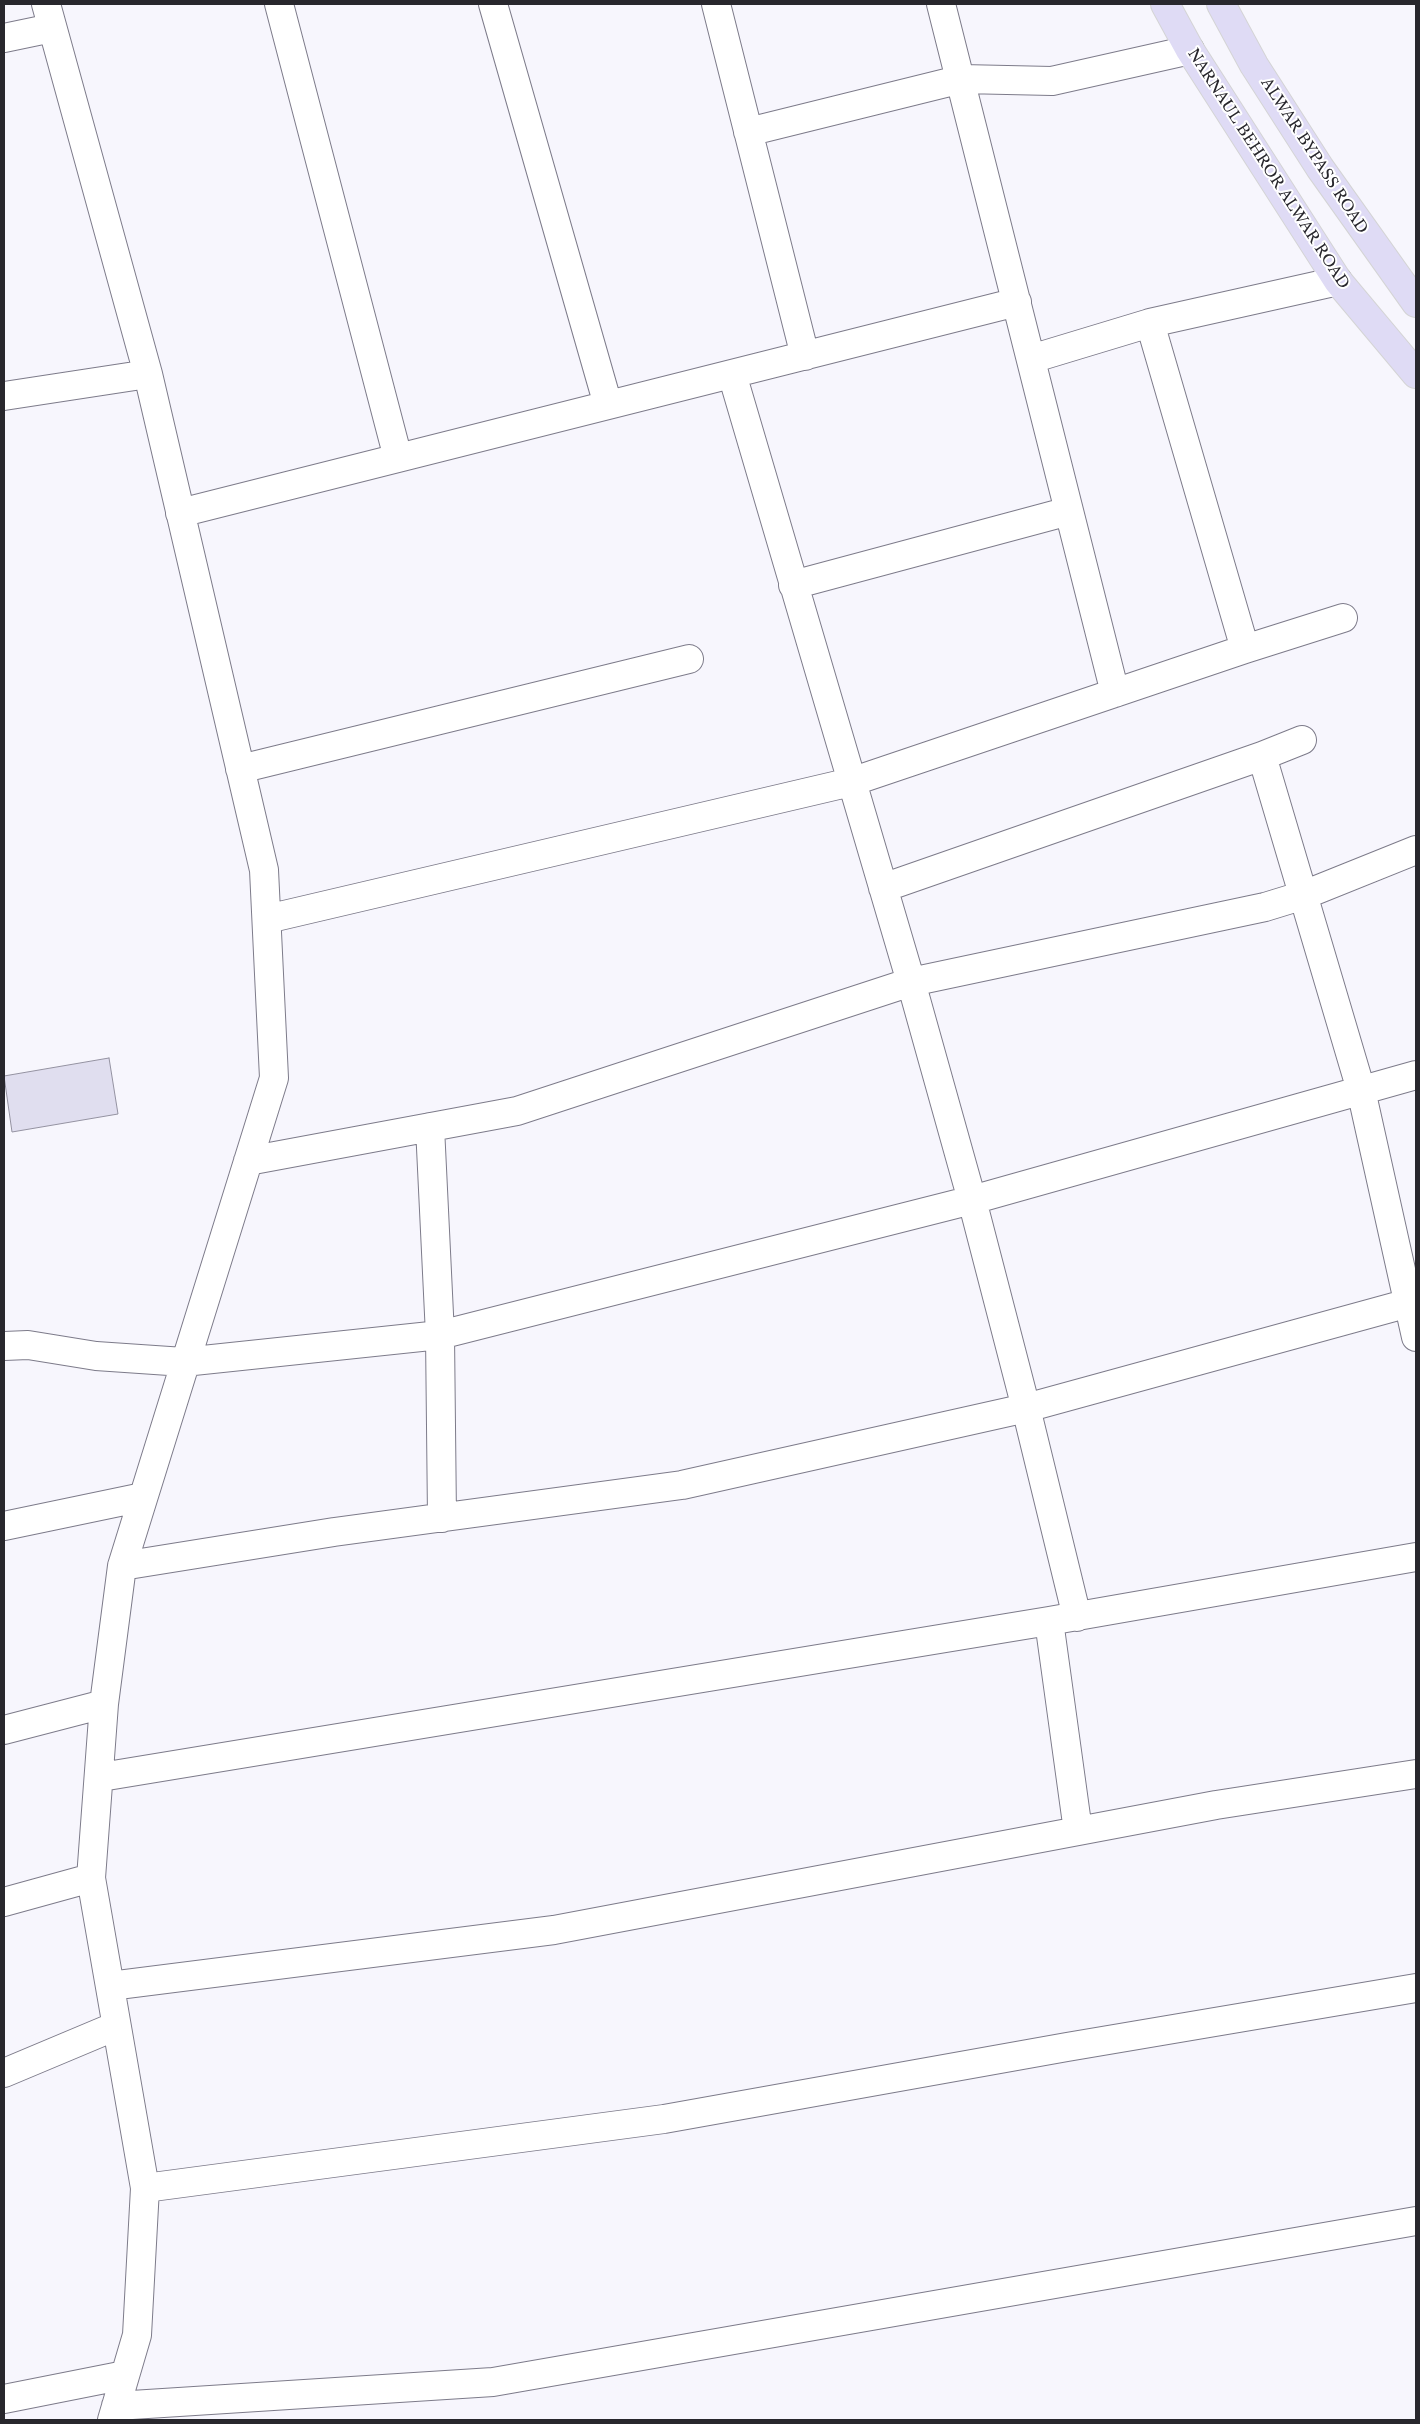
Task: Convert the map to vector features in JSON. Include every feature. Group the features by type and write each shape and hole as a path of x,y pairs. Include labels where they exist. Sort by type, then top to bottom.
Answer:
{"main road":[{"name":"NARNAUL BEHROR ALWAR ROAD","path":"1166,4 1190,50 1338,281 1416,374"},
{"name":"ALWAR BYPASS ROAD","path":"1221,4 1254,65 1320,168 1416,303"}],"street":[{"path":"278,4 398,458"},
{"path":"493,4 608,405"},
{"path":"716,4 805,356"},
{"path":"941,4 962,80 1115,693"},
{"path":"4,38 49,16 148,374 264,870 267,919 274,1078 122,1566 104,1704 91,1878 145,2188 137,2335 114,2413 492,2382 1416,2221"},
{"path":"748,132 962,80 1052,81 1190,50"},
{"path":"1031,359 1150,323 1338,281"},
{"path":"180,512 1017,302"},
{"path":"1150,323 1245,649"},
{"path":"4,396 148,374"},
{"path":"732,374 911,982 972,1200 1026,1408 1077,1617"},
{"path":"793,584 1069,511"},
{"path":"267,919 851,782 1245,649 1343,618"},
{"path":"240,769 689,659"},
{"path":"883,888 1262,756 1302,740"},
{"path":"1262,756 1361,1090 1412,1302 1416,1337"},
{"path":"248,1161 517,1111 911,982 1265,907 1304,895 1416,850"},
{"path":"4,1346 28,1345 96,1356 184,1362 440,1335 972,1200 1416,1075"},
{"path":"430,1127 440,1335 442,1518"},
{"path":"122,1566 442,1518 682,1485 1026,1408 1412,1302"},
{"path":"4,1526 143,1497"},
{"path":"100,1777 1049,1622 1416,1557"},
{"path":"1049,1622 1078,1830"},
{"path":"4,1730 104,1704"},
{"path":"110,1986 554,1930 1216,1805 1416,1774"},
{"path":"4,1902 91,1878"},
{"path":"145,2188 664,2119 1067,2047 1416,1988"},
{"path":"4,2073 116,2026"},
{"path":"4,2399 125,2375"}],"building":[{"path":"109,1058 118,1114 12,1132 4,1076"}]}
